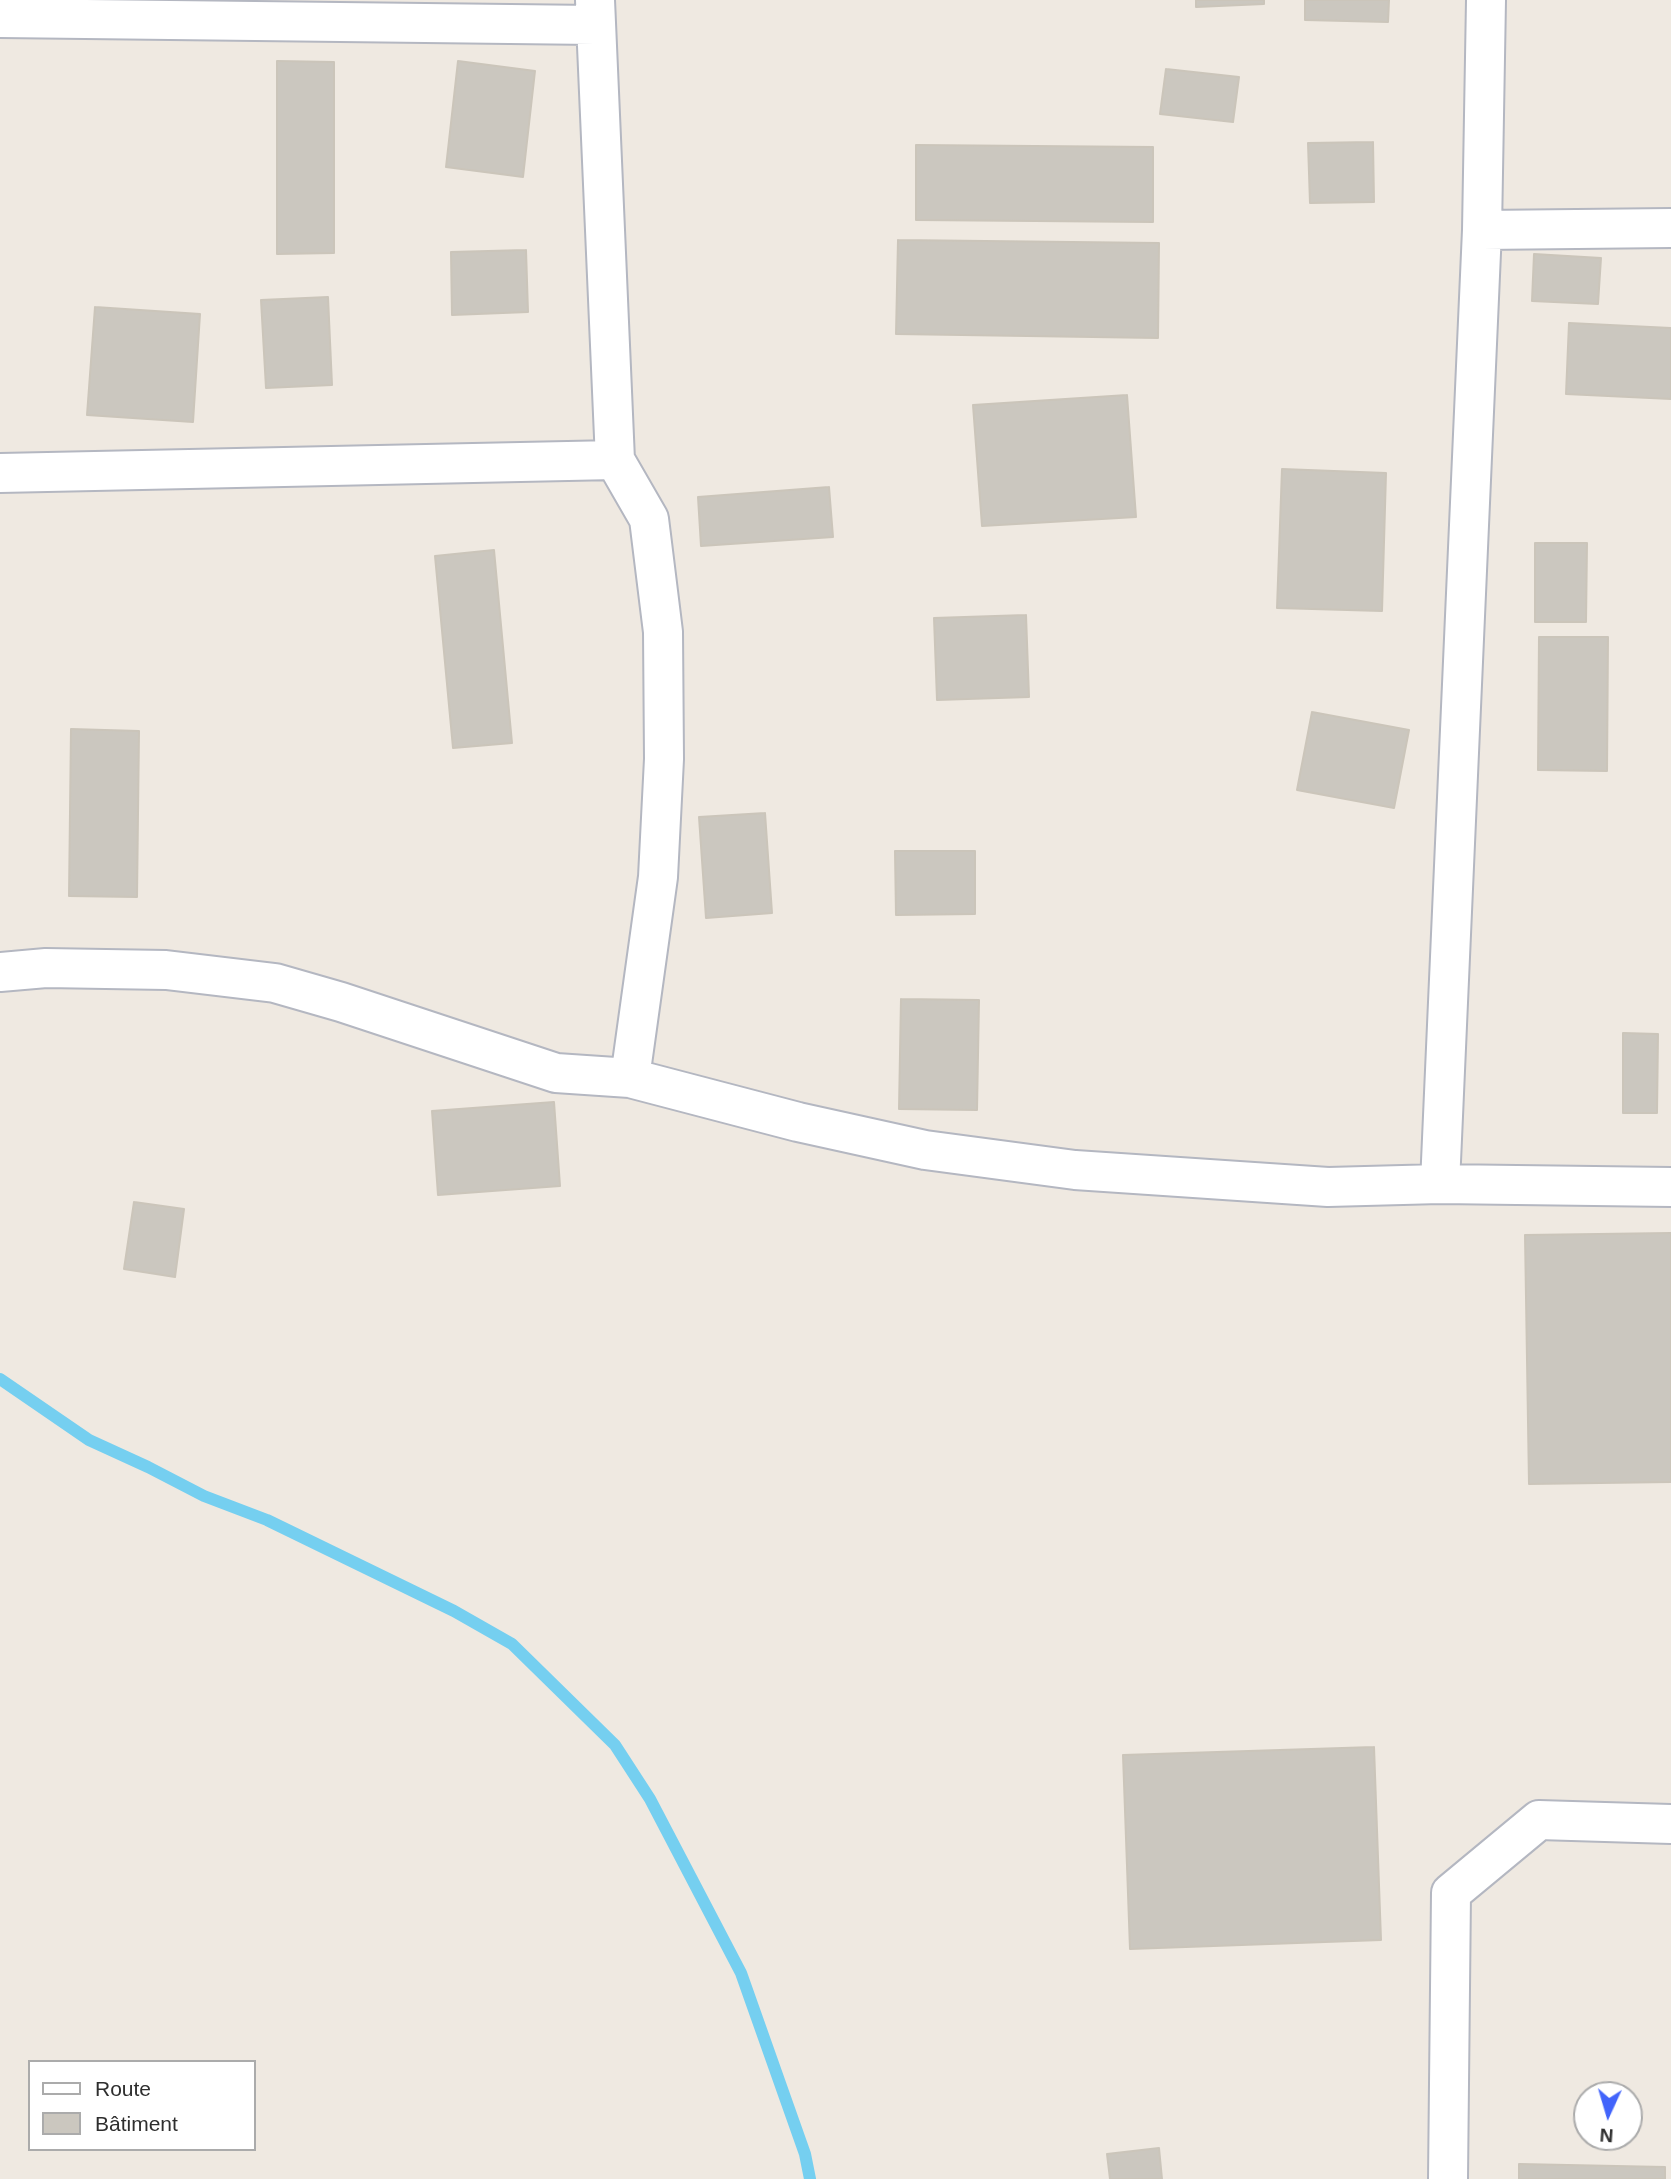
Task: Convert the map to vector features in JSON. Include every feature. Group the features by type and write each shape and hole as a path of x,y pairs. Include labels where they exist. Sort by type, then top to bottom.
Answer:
{"street":[{"path":"1440,1184 1482,230 1486,0"},
{"path":"0,18 595,12 615,460 649,519 663,632 664,759 658,877 630,1079"},
{"path":"1482,230 1671,228"},
{"path":"0,473 615,460"},
{"path":"0,972 46,968 166,970 275,983 556,1073 630,1079 798,1122 925,1150 1061,1168 1328,1187 1440,1184 1671,1187"},
{"path":"1448,2179 1451,1893 1539,1820 1671,1824"}],"building":[{"path":"1196,0 1264,0 1264,4 1196,7"},
{"path":"1305,0 1389,0 1388,22 1305,20"},
{"path":"277,61 334,62 334,253 277,254"},
{"path":"458,61 535,71 523,177 446,167"},
{"path":"1166,69 1239,77 1233,122 1160,114"},
{"path":"1373,142 1374,202 1310,203 1308,143"},
{"path":"916,145 1153,147 1153,222 916,220"},
{"path":"898,240 1159,243 1158,338 896,334"},
{"path":"526,250 528,312 452,315 451,252"},
{"path":"1534,254 1601,258 1598,304 1532,301"},
{"path":"328,297 332,385 266,388 261,300"},
{"path":"95,307 200,314 193,422 87,415"},
{"path":"1569,323 1671,328 1671,399 1566,394"},
{"path":"1127,395 1136,517 982,526 973,405"},
{"path":"1282,469 1386,473 1382,611 1277,608"},
{"path":"829,487 833,537 701,546 698,497"},
{"path":"1535,543 1587,543 1586,622 1535,622"},
{"path":"494,550 512,743 453,748 435,556"},
{"path":"1026,615 1029,697 937,700 934,618"},
{"path":"1539,637 1608,637 1607,771 1538,770"},
{"path":"1312,712 1409,730 1394,808 1297,790"},
{"path":"71,729 139,731 137,897 69,896"},
{"path":"765,813 772,913 706,918 699,817"},
{"path":"895,851 975,851 975,914 896,915"},
{"path":"901,999 979,1000 977,1110 899,1109"},
{"path":"1623,1033 1658,1034 1657,1113 1623,1113"},
{"path":"554,1102 560,1186 438,1195 432,1111"},
{"path":"134,1202 184,1209 175,1277 124,1269"},
{"path":"1671,1233 1671,1482 1529,1484 1525,1235"},
{"path":"1374,1747 1381,1940 1130,1949 1123,1755"},
{"path":"1159,2148 1162,2179 1110,2179 1107,2154"},
{"path":"1519,2164 1665,2167 1665,2179 1519,2179"}],"waterway":[{"path":"0,1379 89,1440 204,1496 267,1520 454,1611 512,1644 615,1745 650,1799 741,1973 805,2154 810,2179"}]}
